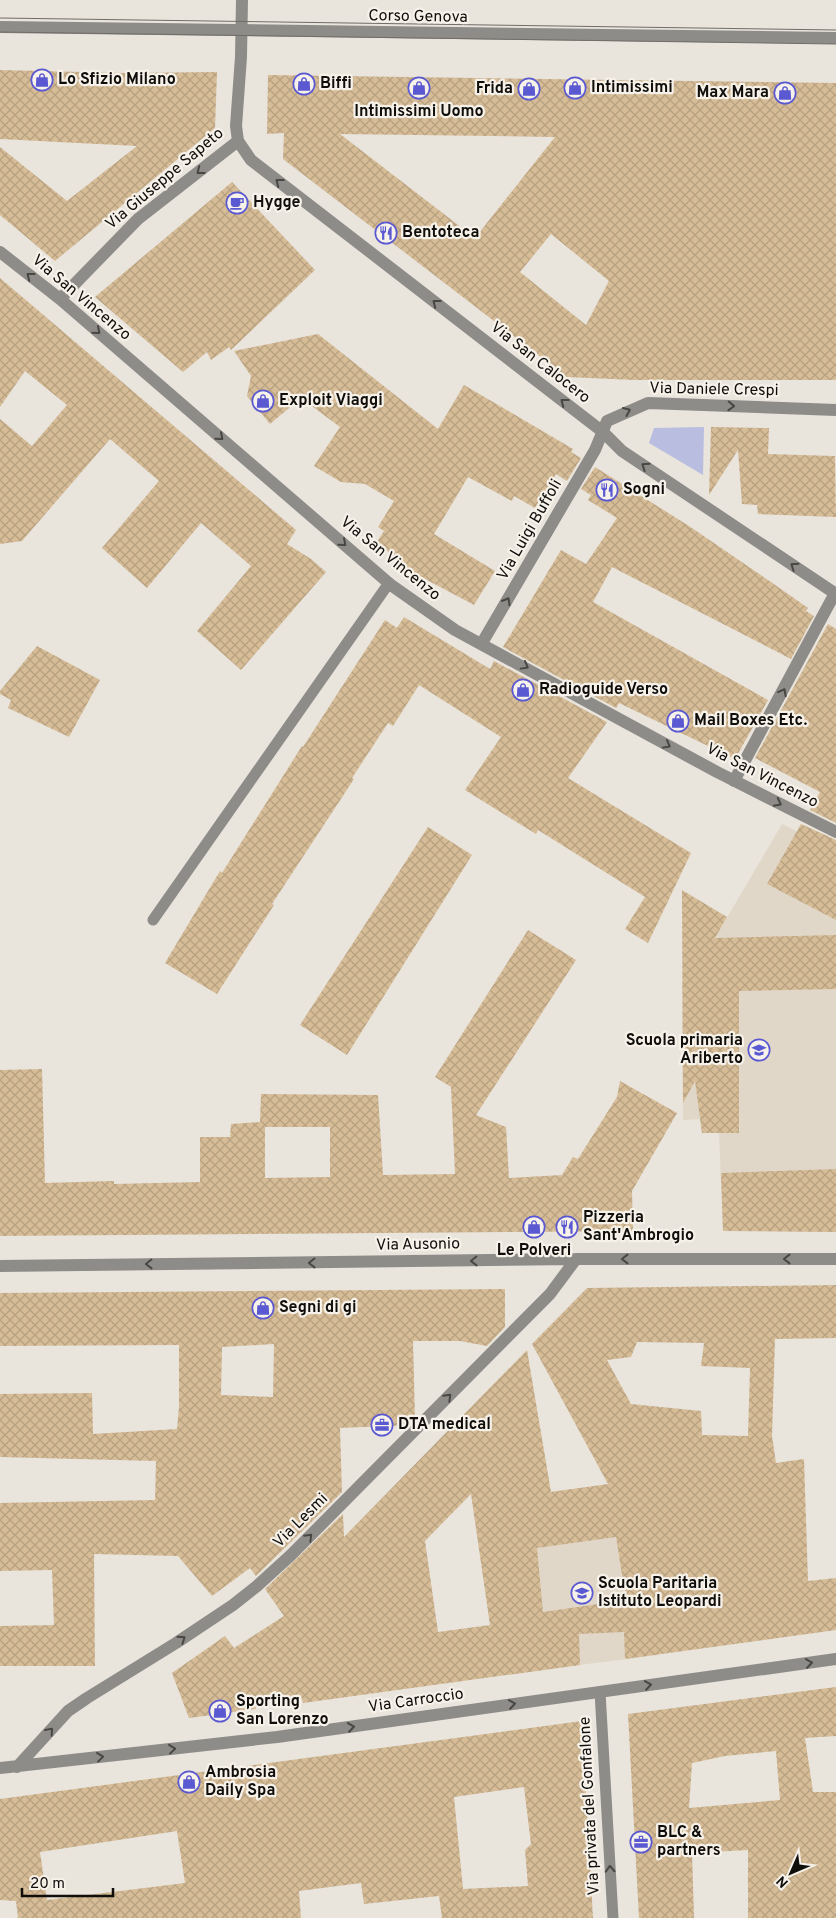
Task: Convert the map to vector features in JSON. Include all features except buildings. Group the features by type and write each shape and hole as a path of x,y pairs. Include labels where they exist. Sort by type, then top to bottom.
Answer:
{"street":[{"name":"Via Giuseppe Sapeto","path":"60,299 138,219 238,141 236,126 241,57 242,0"},
{"name":"Corso Genova","path":"0,27 836,38"},
{"name":"Via San Calocero","path":"238,141 251,160 603,432 622,451 836,594"},
{"name":"Via San Vincenzo","path":"0,252 60,299 389,583 455,630 734,781 836,832"},
{"name":"Via Daniele Crespi","path":"603,432 607,421 648,403 836,410"},
{"name":"Via Luigi Buffoli","path":"482,643 588,462 603,432"},
{"path":"734,781 836,594"},
{"name":"Via Ausonio","path":"0,1266 576,1259 836,1259"},
{"name":"Via Lesmi","path":"17,1767 68,1711 233,1605 291,1555 550,1294 576,1259"},
{"name":"Via Carroccio","path":"0,1768 277,1738 836,1659"}],"lane":[{"path":"153,920 389,583"},
{"name":"Via privata del Gonfalone","path":"600,1692 613,1918"}],"shaded area":[{"path":"704,427 703,475 649,443 654,428"},
{"name":"Scuola primaria Ariberto","path":"782,824 836,851 836,1232 723,1231 719,1133 702,1133 700,1119 683,1120 682,982 691,973 715,938"},
{"name":"Scuola Paritaria Istituto Leopardi","path":"583,1488 639,1502 659,1655 524,1672 501,1497"}],"tram line":[{"path":"0,18 836,30"},
{"path":"0,32 836,44"}],"place":[{"name":"Lo Sfizio Milano","path":"42,80"},
{"name":"Biffi","path":"304,84"},
{"name":"Intimissimi Uomo","path":"419,88"},
{"name":"Intimissimi","path":"575,88"},
{"name":"Frida","path":"529,89"},
{"name":"Max Mara","path":"785,93"},
{"name":"Hygge","path":"237,203"},
{"name":"Bentoteca","path":"386,233"},
{"name":"Exploit Viaggi","path":"263,401"},
{"name":"Sogni","path":"607,490"},
{"name":"Radioguide Verso","path":"523,690"},
{"name":"Mail Boxes Etc.","path":"678,721"},
{"name":"Scuola primaria Ariberto","path":"759,1050"},
{"name":"Le Polveri","path":"534,1227"},
{"name":"Pizzeria Sant'Ambrogio","path":"567,1227"},
{"name":"Segni di gi","path":"263,1308"},
{"name":"DTA medical","path":"382,1425"},
{"name":"Scuola Paritaria Istituto Leopardi","path":"582,1593"},
{"name":"Sporting San Lorenzo","path":"220,1711"},
{"name":"Ambrosia Daily Spa","path":"189,1782"},
{"name":"BLC & partners","path":"641,1842"}]}
